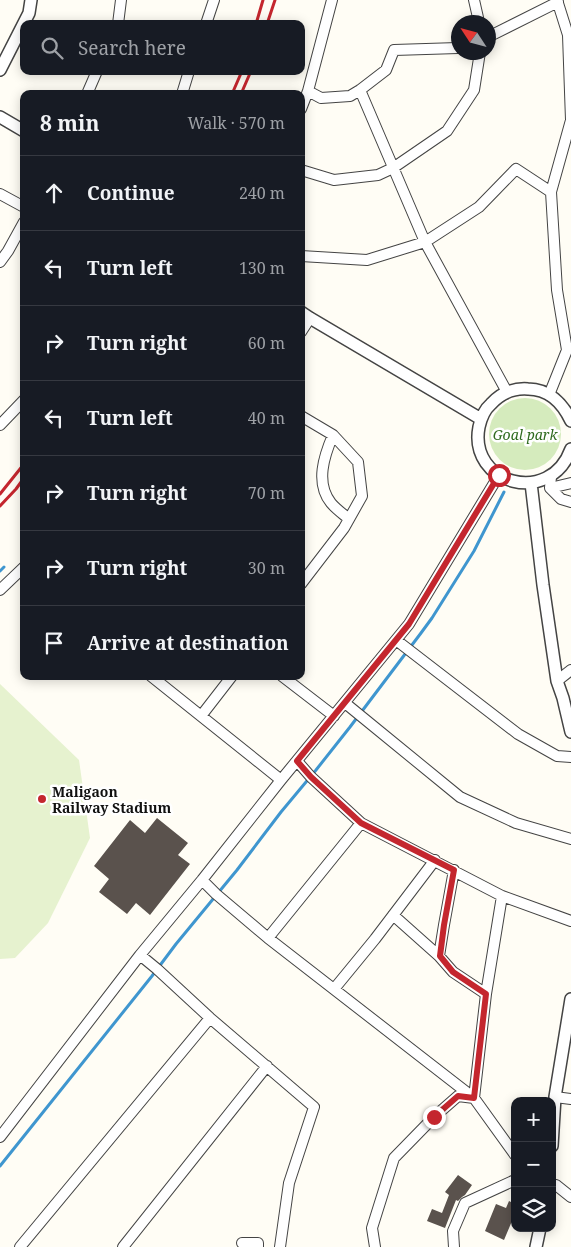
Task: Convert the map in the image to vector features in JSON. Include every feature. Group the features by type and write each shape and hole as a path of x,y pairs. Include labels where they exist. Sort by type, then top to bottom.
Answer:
{"street":[{"path":"26,20 30,12 31,0"},
{"path":"119,20 122,0"},
{"path":"207,20 214,0"},
{"path":"305,99 332,0"},
{"path":"474,0 477,15"},
{"path":"496,33 557,1 568,35 570,120 551,192 557,290 567,350 549,395"},
{"path":"0,70 20,31"},
{"path":"308,91 322,98 350,96 386,70 394,50 451,48"},
{"path":"305,171 334,180 378,175 393,168 447,131 474,90 479,60"},
{"path":"88,90 95,75"},
{"path":"183,90 188,75"},
{"path":"360,90 425,242 507,392"},
{"path":"0,117 20,129"},
{"path":"305,256 367,260 425,242 479,206 516,169 551,192"},
{"path":"0,194 20,205"},
{"path":"0,262 20,229"},
{"path":"306,315 481,419"},
{"path":"571,421 566,410 558,400 534,389 520,388 496,398 487,408 481,419 478,434 480,450 487,464 499,475 514,482 531,483 542,481 551,476 561,468 568,458 571,449"},
{"path":"0,425 20,404"},
{"path":"305,418 332,435 358,462 362,496 344,528 305,579"},
{"path":"332,435 324,460 322,473 323,488 332,504 349,519"},
{"path":"0,1137 140,955 409,624 499,475"},
{"path":"550,488 551,476"},
{"path":"531,483 557,681 567,699 571,732"},
{"path":"550,488 571,483"},
{"path":"550,488 562,499 571,502"},
{"path":"0,590 20,571"},
{"path":"396,640 518,734 557,756 571,757"},
{"path":"557,681 571,670"},
{"path":"156,680 281,780"},
{"path":"201,716 229,680"},
{"path":"287,680 334,716"},
{"path":"345,703 460,797 516,823 571,839"},
{"path":"297,761 311,777 361,823 502,896 571,921"},
{"path":"268,938 361,823"},
{"path":"334,990 393,916 434,860"},
{"path":"440,956 454,870"},
{"path":"202,880 268,938 474,1098 511,1149"},
{"path":"474,1098 486,994 502,896"},
{"path":"393,916 440,956 453,972 486,994"},
{"path":"140,955 314,1107 289,1183 280,1247"},
{"path":"552,1142 555,1096 571,999"},
{"path":"20,1247 210,1018"},
{"path":"124,1247 267,1066"},
{"path":"375,1247 372,1228 394,1158 434,1117 458,1096 474,1098"},
{"path":"555,1096 571,1099"},
{"path":"454,1247 453,1231 465,1204 511,1182"},
{"path":"556,1185 571,1197"},
{"path":"536,1247 539,1232"},
{"path":"242,1242 258,1243 258,1247"}],"green space":[{"name":"Goal park","path":"525,398 545,404 555,414 561,434 555,454 545,464 525,470 505,464 495,454 489,434 495,414 505,404"},
{"name":"Maligaon Railway Stadium","path":"0,684 79,760 90,838 48,923 15,958 0,959"}],"building":[{"path":"157,818 188,843 178,855 190,864 150,915 136,903 127,914 99,892 109,879 94,866 130,820 145,833"},
{"path":"458,1175 472,1185 465,1195 458,1201 456,1200 445,1228 427,1221 432,1209 442,1213 449,1195 445,1192"},
{"path":"509,1201 511,1202 511,1223 504,1240 485,1231 496,1204 506,1208"}],"waterway":[{"path":"0,1166 350,727 421,633 474,551 504,492"},
{"path":"0,571 4,567"}],"railway":[{"path":"257,20 263,0"},
{"path":"268,20 275,0"},
{"path":"234,90 240,75"},
{"path":"243,90 249,75"},
{"path":"0,494 20,469"},
{"path":"0,506 20,484"}],"place":[{"name":"Maligaon Railway Stadium","path":"42,799"}],"route":[{"path":"434,1117 458,1096 474,1098 486,994 453,972 440,956 454,870 361,823 311,777 297,761 409,624 499,475"}]}
